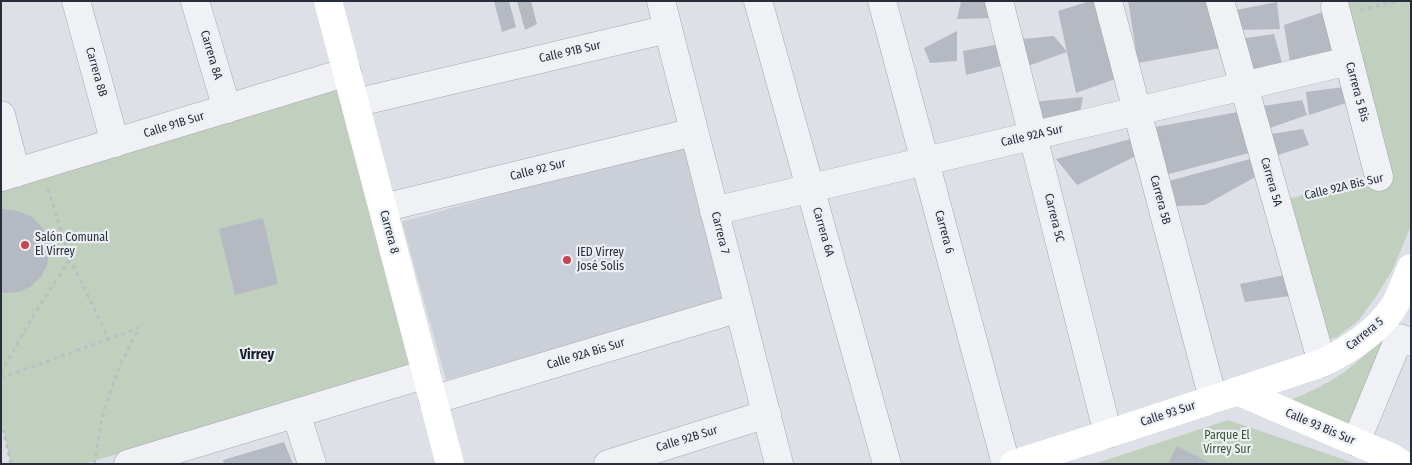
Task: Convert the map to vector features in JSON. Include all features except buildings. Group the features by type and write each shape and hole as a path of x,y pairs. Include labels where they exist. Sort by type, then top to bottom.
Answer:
{"street":[{"name":"Carrera 8B","path":"76,1 115,143"},
{"name":"Carrera 8A","path":"194,1 227,109"},
{"name":"Carrera 8","path":"328,1 450,464"},
{"name":"Carrera 7","path":"660,1 779,464"},
{"name":"Carrera 6A","path":"758,1 887,464"},
{"name":"Carrera 6","path":"882,1 1006,464"},
{"name":"Carrera 5C","path":"999,1 1108,434"},
{"name":"Carrera 5B","path":"1108,1 1137,111 1225,395"},
{"name":"Carrera 5A","path":"1220,1 1322,363"},
{"name":"Carrera 5 Bis","path":"1336,11 1380,177"},
{"name":"Calle 91B Sur","path":"355,103 668,29"},
{"name":"Calle 92A Sur","path":"714,211 1349,61"},
{"name":"Calle 91B Sur","path":"19,172 347,72"},
{"path":"1,114 19,172"},
{"name":"Calle 92 Sur","path":"383,208 694,132"},
{"name":"Carrera 5","path":"1322,363 1353,346 1374,329 1396,302 1411,268"},
{"name":"Calle 92A Bis Sur","path":"433,400 739,308"},
{"name":"Carrera 5","path":"1356,442 1405,340"},
{"name":"Calle 93 Sur","path":"1014,464 1322,363"},
{"path":"128,464 197,454 296,413 426,374"},
{"name":"Calle 93 Bis Sur","path":"1225,395 1356,442 1391,457 1402,464"},
{"path":"296,413 312,464"},
{"name":"Calle 92B Sur","path":"608,464 766,414"}],"path":[{"path":"1336,11 1398,1"},
{"path":"19,172 70,260 109,339"},
{"name":"Calle 92A Bis Sur","path":"1277,202 1380,177"},
{"path":"1,373 33,316 70,260"},
{"path":"1,378 139,328 118,367 103,413 94,464"},
{"path":"1,421 11,464"}],"shaded area":[{"name":"IED Virrey José Solis","path":"687,141 731,299 446,380 402,222"}],"green space":[{"path":"1334,1 1411,1 1411,226 1391,273 1358,321 1337,337 1322,342 1284,200 1379,177"},
{"path":"337,88 410,366 84,464 11,464 1,422 1,189"},
{"path":"1379,341 1389,345 1352,428 1287,401 1314,390 1337,377 1358,361"},
{"name":"Parque El Virrey Sur","path":"1228,420 1357,464 1094,464"}],"place":[{"name":"Salón Comunal El Virrey","path":"25,245"},
{"name":"IED Virrey José Solis","path":"567,260"}],"district":[{"name":"Virrey","path":"257,355"}]}
